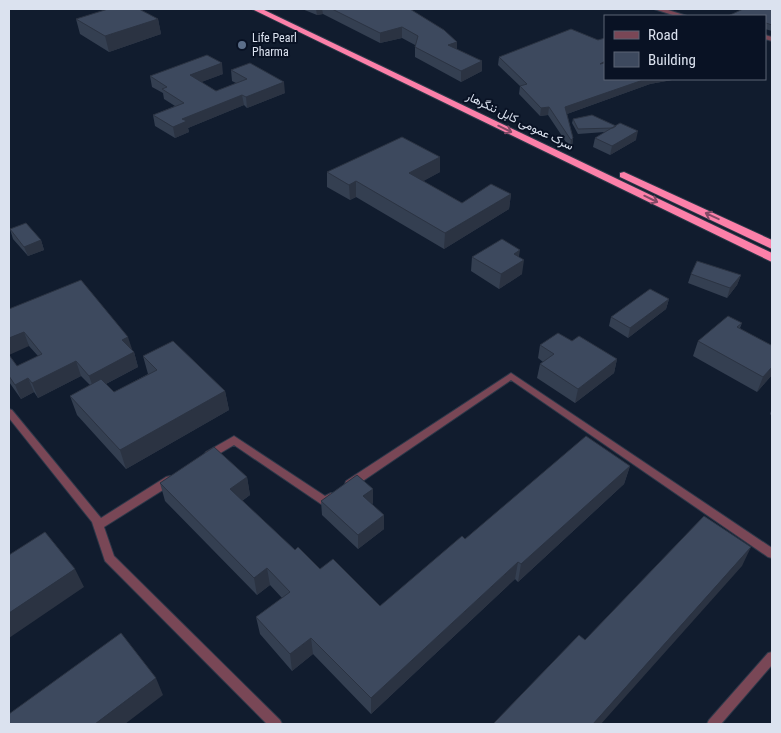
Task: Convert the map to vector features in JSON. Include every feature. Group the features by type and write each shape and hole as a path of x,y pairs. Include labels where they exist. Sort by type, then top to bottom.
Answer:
{"highway":[{"name":"سرک عمومی کابل ننگرهار","path":"256,9 311,31 736,234 772,258"},
{"name":"سرک عمومی کابل ننگرهار","path":"275,9 311,31"},
{"name":"سرک عمومی کابل ننگرهار","path":"736,234 772,245"}],"street":[{"path":"658,9 679,15"}],"lane":[{"path":"200,461 234,440 325,501 511,376 772,554"},
{"path":"9,412 97,520 109,558 276,724"},
{"path":"99,525 183,472"},
{"path":"713,724 772,657"}],"building":[{"path":"108,9 139,9 158,19 105,36 76,19"},
{"path":"332,9 410,9 444,30 457,42 448,45 482,61 461,71 415,47 418,36 402,27 380,33"},
{"path":"743,9 772,9 772,25 766,23 766,15 730,15"},
{"path":"571,29 598,40 604,38 604,62 600,64 604,63 604,80 643,80 565,107 573,138 571,140 549,107 541,108 520,86 527,84 499,57"},
{"path":"207,55 222,63 190,75 216,91 247,79 231,70 250,63 284,82 246,97 242,95 182,119 187,121 173,127 153,115 184,103 162,89 167,87 150,76"},
{"path":"592,115 616,126 613,128 578,129 573,119"},
{"path":"620,123 638,131 612,146 595,138"},
{"path":"402,137 440,157 409,173 462,203 491,184 511,194 445,233 356,181 349,185 327,172"},
{"path":"26,223 41,240 24,247 10,229"},
{"path":"502,239 520,250 514,254 524,260 501,274 472,257"},
{"path":"697,261 741,275 730,288 691,274"},
{"path":"81,280 128,337 122,340 134,352 89,376 76,361 32,383 28,378 15,385 9,376 9,355 17,366 42,354 24,332 9,338 9,309"},
{"path":"650,289 669,299 630,328 611,317"},
{"path":"728,316 742,323 737,327 772,344 772,367 763,377 698,341"},
{"path":"558,333 572,341 579,336 617,359 578,389 540,364 554,354 540,345"},
{"path":"173,341 225,391 120,450 70,396 101,379 114,392 157,370 143,356"},
{"path":"586,436 630,466 521,564 518,562 371,698 311,638 290,654 256,617 290,592 267,568 254,578 160,483 214,447 247,477 230,489 295,550 298,547 320,569 333,559 380,606 462,536 465,539"},
{"path":"357,475 373,489 363,496 384,515 358,535 321,501"},
{"path":"704,516 751,547 593,724 493,724 579,635 585,640"},
{"path":"45,532 75,569 9,613 9,555"},
{"path":"121,633 156,678 95,724 9,724 9,714"}],"place":[{"name":"Life Pearl Pharma","path":"242,45"}]}
